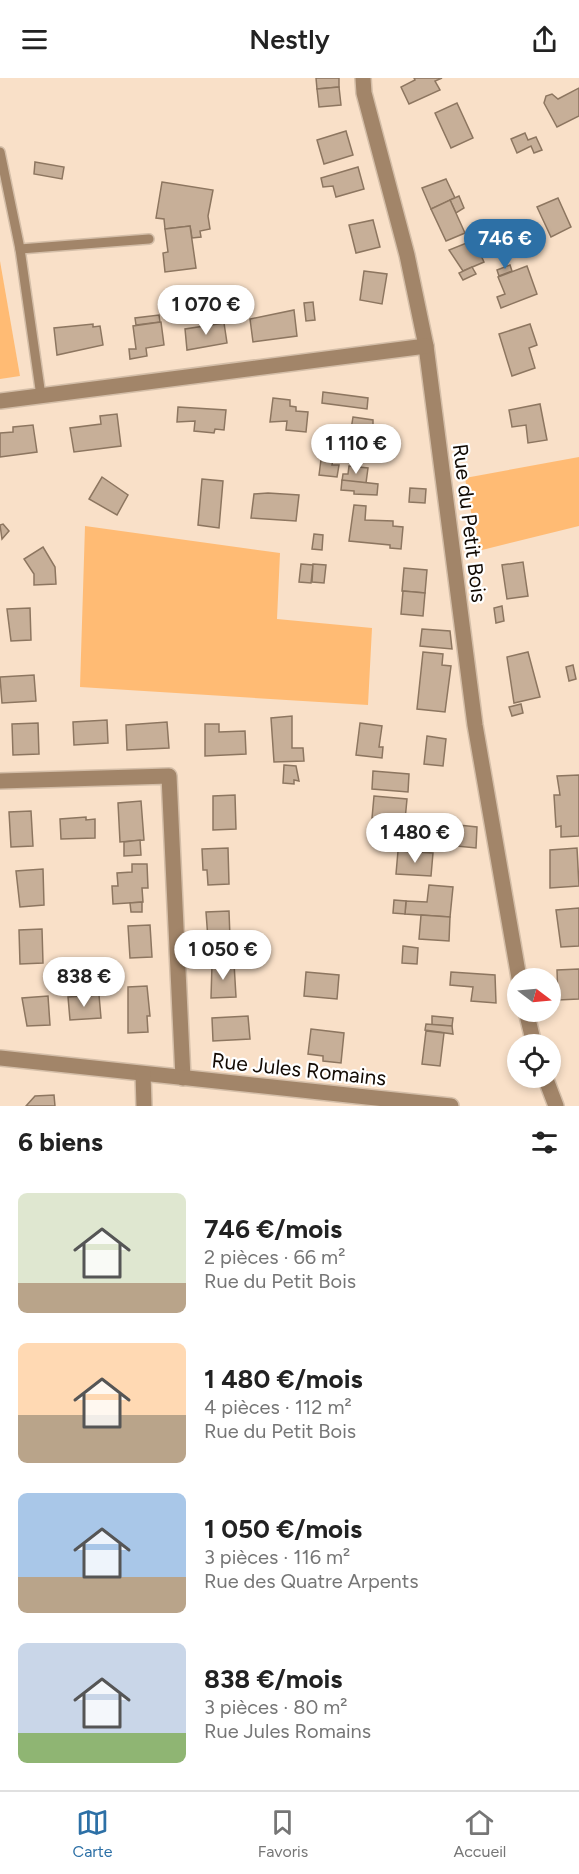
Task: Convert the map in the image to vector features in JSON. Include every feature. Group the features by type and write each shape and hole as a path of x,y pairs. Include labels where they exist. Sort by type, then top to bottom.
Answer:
{"street":[{"name":"Rue du Petit Bois","path":"363,78 363,93 403,237 426,346 475,725 517,968"},
{"path":"0,401 426,346"},
{"path":"0,781 170,776 183,1078"},
{"name":"Rue Jules Romains","path":"0,1058 451,1106"},
{"path":"143,1074 144,1106"},
{"path":"549,1088 554,1105"}],"lane":[{"path":"0,152 20,249 41,396"},
{"path":"20,249 149,239"}],"shaded area":[{"path":"0,261 20,376 0,379"},
{"path":"579,457 579,526 478,551 465,478"},
{"path":"85,526 280,553 277,619 372,628 368,705 80,687"}],"building":[{"path":"316,78 339,78 339,87 317,89"},
{"path":"414,78 442,78 435,81 440,90 409,104 401,87 415,80"},
{"path":"339,87 341,105 319,107 317,89"},
{"path":"579,88 579,116 557,127 544,103 546,96 552,94 558,99"},
{"path":"457,103 473,138 451,148 435,113"},
{"path":"346,131 353,155 324,164 317,140"},
{"path":"525,133 528,140 536,137 542,150 534,153 531,146 517,153 511,139"},
{"path":"35,162 64,167 62,179 34,174"},
{"path":"358,167 364,189 336,197 333,186 323,187 321,178"},
{"path":"446,179 455,198 431,209 422,188"},
{"path":"162,182 213,190 208,216 210,229 200,231 201,237 192,238 190,226 165,229 164,219 156,218"},
{"path":"459,196 464,208 456,213 450,200"},
{"path":"558,198 571,227 551,237 537,207"},
{"path":"450,200 465,233 446,241 431,209"},
{"path":"373,220 380,247 356,253 349,225"},
{"path":"190,226 196,268 165,272 163,253 168,252 165,229"},
{"path":"474,240 484,262 463,271 449,250"},
{"path":"510,265 512,271 499,276 497,270"},
{"path":"527,266 537,294 501,308 497,297 505,294 498,277"},
{"path":"472,267 476,274 463,280 459,273"},
{"path":"364,271 387,274 382,304 360,300"},
{"path":"313,302 315,320 306,321 304,303"},
{"path":"294,310 297,336 253,342 250,319"},
{"path":"159,315 160,322 136,325 135,318"},
{"path":"161,322 164,345 146,348 147,356 130,359 129,349 136,349 133,326"},
{"path":"224,323 227,343 187,350 185,329"},
{"path":"93,324 93,327 100,326 103,345 57,355 54,328"},
{"path":"530,324 537,345 529,348 535,368 512,376 499,334"},
{"path":"323,392 368,398 367,409 322,403"},
{"path":"273,398 290,400 290,406 296,407 296,411 308,412 306,432 286,430 287,421 270,422"},
{"path":"540,404 547,440 528,443 526,425 512,427 509,410"},
{"path":"178,407 226,410 224,430 215,429 214,433 194,431 195,421 177,422"},
{"path":"117,414 121,446 74,452 70,428 101,424 100,416"},
{"path":"353,417 373,420 373,439 370,438 368,446 349,442"},
{"path":"33,425 37,452 0,457 0,433 13,432 13,427"},
{"path":"322,452 334,454 332,465 339,465 337,477 319,475"},
{"path":"349,466 368,468 366,483 342,481 343,474 348,474"},
{"path":"102,477 128,495 117,515 89,499"},
{"path":"202,479 223,481 219,528 198,525"},
{"path":"342,480 378,484 377,495 354,494 354,491 341,490"},
{"path":"410,488 426,489 425,503 409,502"},
{"path":"254,494 299,495 296,521 251,518"},
{"path":"354,505 366,506 365,520 393,521 393,526 403,527 401,549 390,548 390,545 349,541"},
{"path":"3,524 9,531 2,539 0,525"},
{"path":"314,534 323,535 322,550 312,549"},
{"path":"43,547 55,567 56,584 34,585 34,574 24,559"},
{"path":"523,562 528,596 507,599 502,565"},
{"path":"301,564 313,565 311,583 299,582"},
{"path":"313,564 326,565 324,583 312,582"},
{"path":"404,568 427,570 425,593 402,591"},
{"path":"403,591 425,593 423,616 401,614"},
{"path":"502,606 504,621 496,623 494,608"},
{"path":"30,608 31,640 11,641 7,609"},
{"path":"422,629 450,631 452,649 420,646"},
{"path":"423,652 443,654 442,665 451,666 445,712 417,709"},
{"path":"528,652 540,697 514,703 507,657"},
{"path":"573,665 576,679 569,681 566,667"},
{"path":"34,675 36,701 2,703 0,677"},
{"path":"521,704 523,713 512,716 509,707"},
{"path":"292,716 292,748 303,748 304,761 274,762 271,718"},
{"path":"107,720 108,743 74,745 73,722"},
{"path":"167,722 169,748 127,750 126,725"},
{"path":"38,723 39,754 13,755 12,724"},
{"path":"360,723 382,726 379,747 383,747 382,758 356,755"},
{"path":"205,724 219,724 219,732 245,731 246,754 205,756"},
{"path":"427,736 446,739 443,766 424,764"},
{"path":"284,765 296,766 299,781 294,780 294,784 283,783"},
{"path":"373,771 409,774 408,792 372,789"},
{"path":"579,775 579,836 561,837 561,826 556,827 554,795 560,795 557,776"},
{"path":"235,795 236,829 213,830 213,796"},
{"path":"374,796 407,799 405,820 372,818"},
{"path":"141,801 144,840 120,842 118,803"},
{"path":"31,811 33,846 11,847 9,812"},
{"path":"86,817 86,820 95,819 95,838 61,839 60,819"},
{"path":"449,824 477,827 476,848 447,845"},
{"path":"140,840 141,855 124,856 124,842"},
{"path":"228,848 229,884 208,885 207,870 203,870 202,849"},
{"path":"577,848 579,886 550,888 550,850"},
{"path":"398,851 433,853 431,876 396,874"},
{"path":"132,864 147,864 148,888 142,888 143,902 113,904 112,886 118,886 117,873 132,872"},
{"path":"43,869 44,905 20,907 16,871"},
{"path":"429,885 453,887 450,917 405,914 406,901 427,902"},
{"path":"394,900 406,901 405,914 393,913"},
{"path":"142,902 142,912 131,912 130,903"},
{"path":"579,908 579,946 561,947 556,910"},
{"path":"229,911 230,938 208,939 206,912"},
{"path":"421,915 450,917 449,941 419,939"},
{"path":"150,925 152,957 130,958 128,926"},
{"path":"42,929 43,963 20,964 19,930"},
{"path":"403,946 418,948 417,964 402,963"},
{"path":"234,963 236,997 211,998 212,964"},
{"path":"579,969 579,999 561,1000 561,970"},
{"path":"306,972 339,975 337,999 304,996"},
{"path":"451,972 495,975 496,1003 471,1001 473,987 450,985"},
{"path":"147,986 150,1016 147,1016 148,1032 128,1033 128,987"},
{"path":"99,995 101,1018 70,1020 68,997"},
{"path":"48,996 50,1025 27,1026 22,998"},
{"path":"248,1016 250,1039 213,1041 212,1018"},
{"path":"432,1016 453,1018 452,1026 432,1025"},
{"path":"426,1024 452,1026 453,1034 425,1030"},
{"path":"311,1029 344,1033 341,1063 323,1061 323,1056 308,1054"},
{"path":"426,1031 444,1033 440,1066 422,1064"},
{"path":"54,1095 55,1106 26,1106 35,1096"}]}
